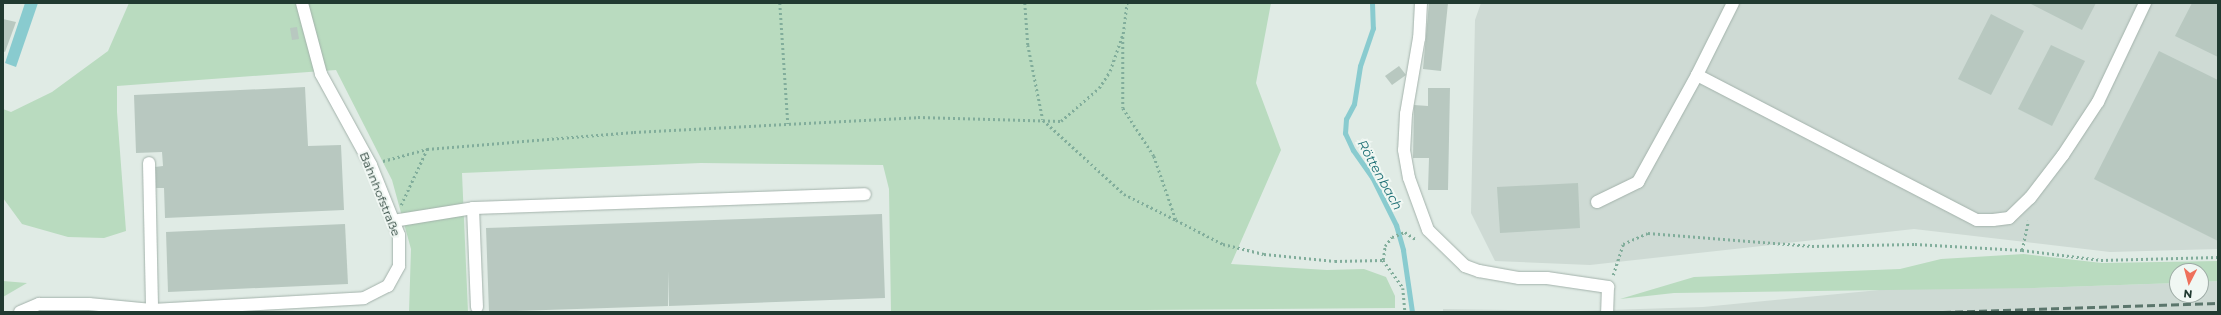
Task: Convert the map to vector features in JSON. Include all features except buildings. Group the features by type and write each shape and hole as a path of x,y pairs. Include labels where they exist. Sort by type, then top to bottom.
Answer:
{"street":[{"name":"Bahnhofstraße","path":"20,312 39,304 89,304 152,310 364,298 388,286 399,266 399,235 371,165 321,74 302,3"},
{"path":"1422,3 1406,114 1404,150 1408,178 1428,230 1465,266 1479,271 1519,278 1547,278 1608,287 1607,312"},
{"path":"1597,202 1638,182 1698,75 1733,3"},
{"path":"1698,75 1977,220 2009,218 2030,198 2098,102 2145,3"},
{"path":"148,163 152,310"},
{"path":"393,221 473,208 865,194"},
{"path":"473,208 477,307"}],"path":[{"path":"780,3 788,124"},
{"path":"1025,3 1028,45 1043,120 1124,194 1223,244 1264,254 1335,261 1383,260"},
{"path":"1127,3 1123,34 1123,108 1154,156 1176,220"},
{"path":"371,165 427,148 634,132 918,117 1061,121 1099,88 1110,71 1123,34"},
{"path":"393,221 427,148"},
{"path":"1402,233 1395,236 1385,246 1383,260 1403,288 1405,312"},
{"path":"1608,287 1623,244 1648,233 1812,246 1915,244 2022,250 2102,260 2218,257"}],"shaded area":[{"path":"1481,3 2218,3 2218,249 2110,252 1914,229 1590,265 1495,261 1471,213 1475,20"},
{"path":"2218,281 2218,312 1443,312 1443,309 1577,311 1703,307 1900,288 2034,288 2169,283 2169,303 2209,303 2209,282"}],"green space":[{"path":"129,3 1271,3 1256,83 1281,150 1231,264 1327,270 1364,269 1386,277 1395,296 1395,308 891,312 889,189 883,165 701,163 462,173 468,312 409,312 411,249 392,180 336,70 117,86 117,112 126,231 104,238 68,237 22,224 3,198 3,109 11,112 52,92 108,51"},
{"path":"2024,254 2102,263 2218,261 2218,281 2209,282 2209,263 2169,263 2169,283 2034,288 1674,293 1620,299 1694,277 1900,269 1941,259"},
{"path":"3,281 27,283 3,297"}],"water":[{"path":"25,3 38,3 16,67 5,63"}],"waterway":[{"name":"Röttenbach","path":"1372,3 1373,28 1360,66 1354,104 1346,119 1345,133 1353,150 1372,177 1396,225 1403,250 1412,312"}],"railway":[{"path":"1943,312 2218,303"}]}
